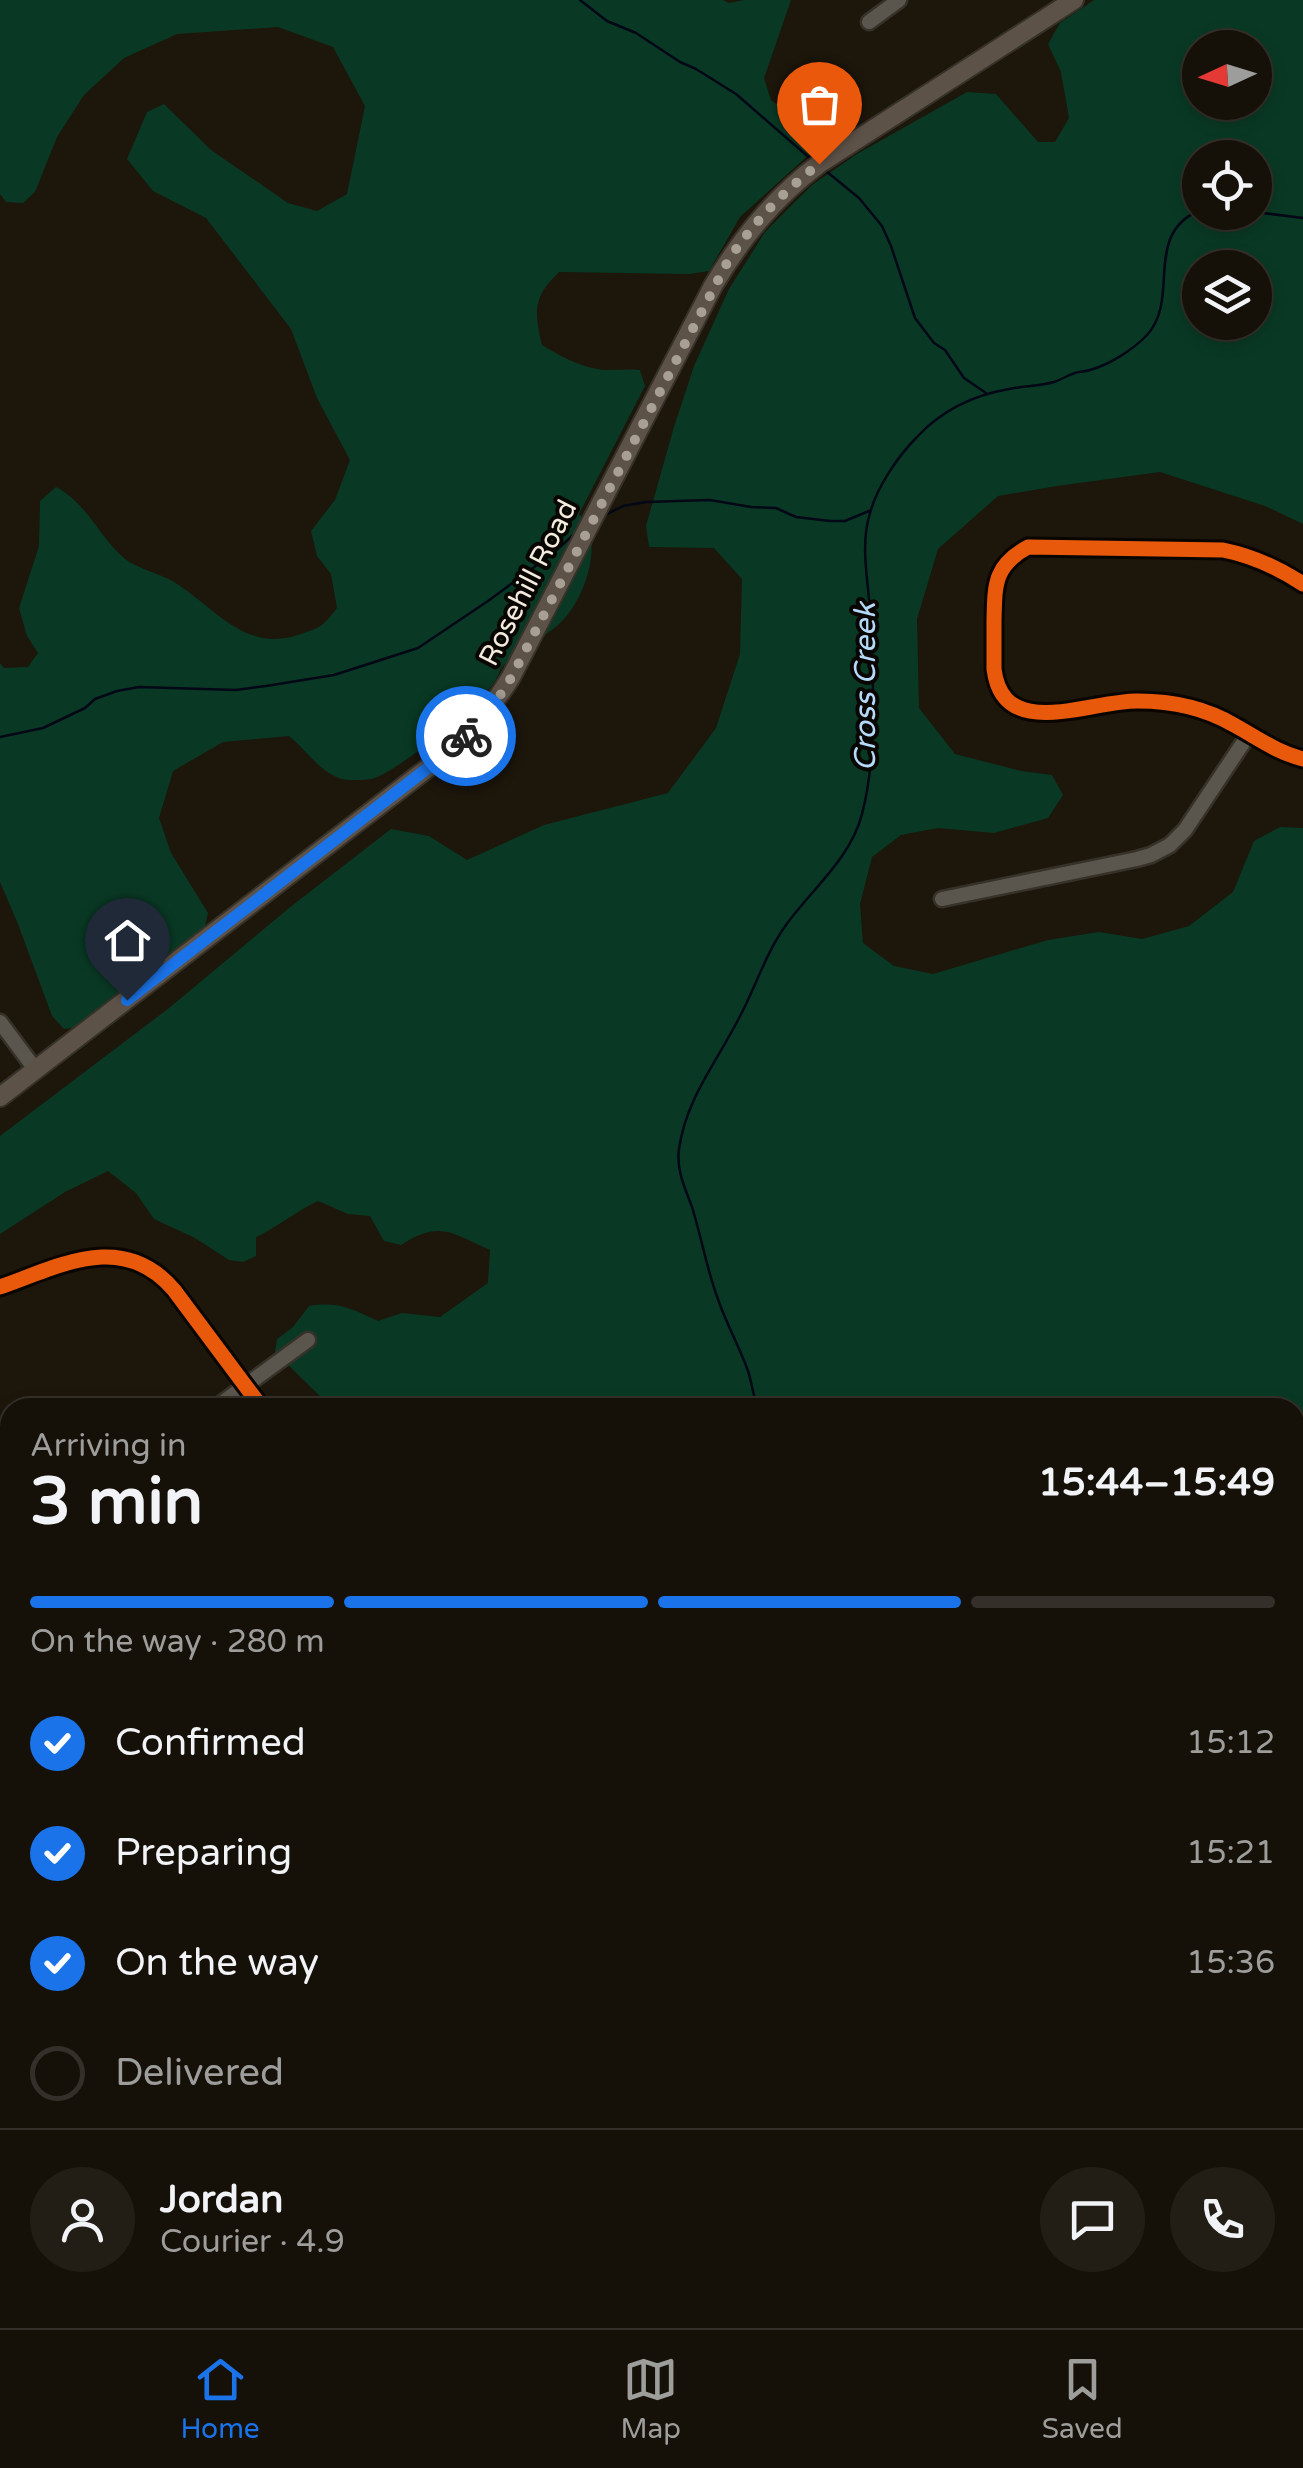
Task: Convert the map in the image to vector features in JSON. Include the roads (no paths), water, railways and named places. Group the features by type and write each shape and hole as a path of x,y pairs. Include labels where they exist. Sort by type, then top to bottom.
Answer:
{"main road":[{"name":"Rosehill Road","path":"0,1097 467,735 511,678 714,286 757,221 819,164 1074,0"}],"street":[{"path":"869,22 899,0"},
{"path":"1303,584 1257,559 1209,548 1035,545 1005,563 994,589 994,676 1004,696 1026,712 1040,714 1116,701 1180,704 1213,714 1277,751 1303,759"},
{"path":"942,899 1158,852 1185,830 1249,734"},
{"path":"0,1022 35,1069"},
{"path":"0,1286 93,1256 137,1262 162,1276 254,1398"},
{"path":"229,1398 308,1340"}],"waterway":[{"path":"580,0 607,21 636,33 736,94 812,160"},
{"path":"826,171 859,198 882,226 915,318 964,378 986,393"},
{"name":"Cross Creek","path":"1272,214 1303,218"},
{"name":"Cross Creek","path":"755,1398 711,1279 680,1172 679,1149 695,1098 772,948 840,859 862,814 873,713 865,550 873,503 903,453 927,427 959,405 983,395 1049,383 1097,368 1142,340 1157,320 1167,251 1182,221"},
{"path":"605,515 623,506 646,502 710,500 776,508 796,517 830,521 845,521 869,511"},
{"path":"0,737 43,728 117,691 139,687 236,690 266,686 334,675 418,648 552,554 580,529"}]}
